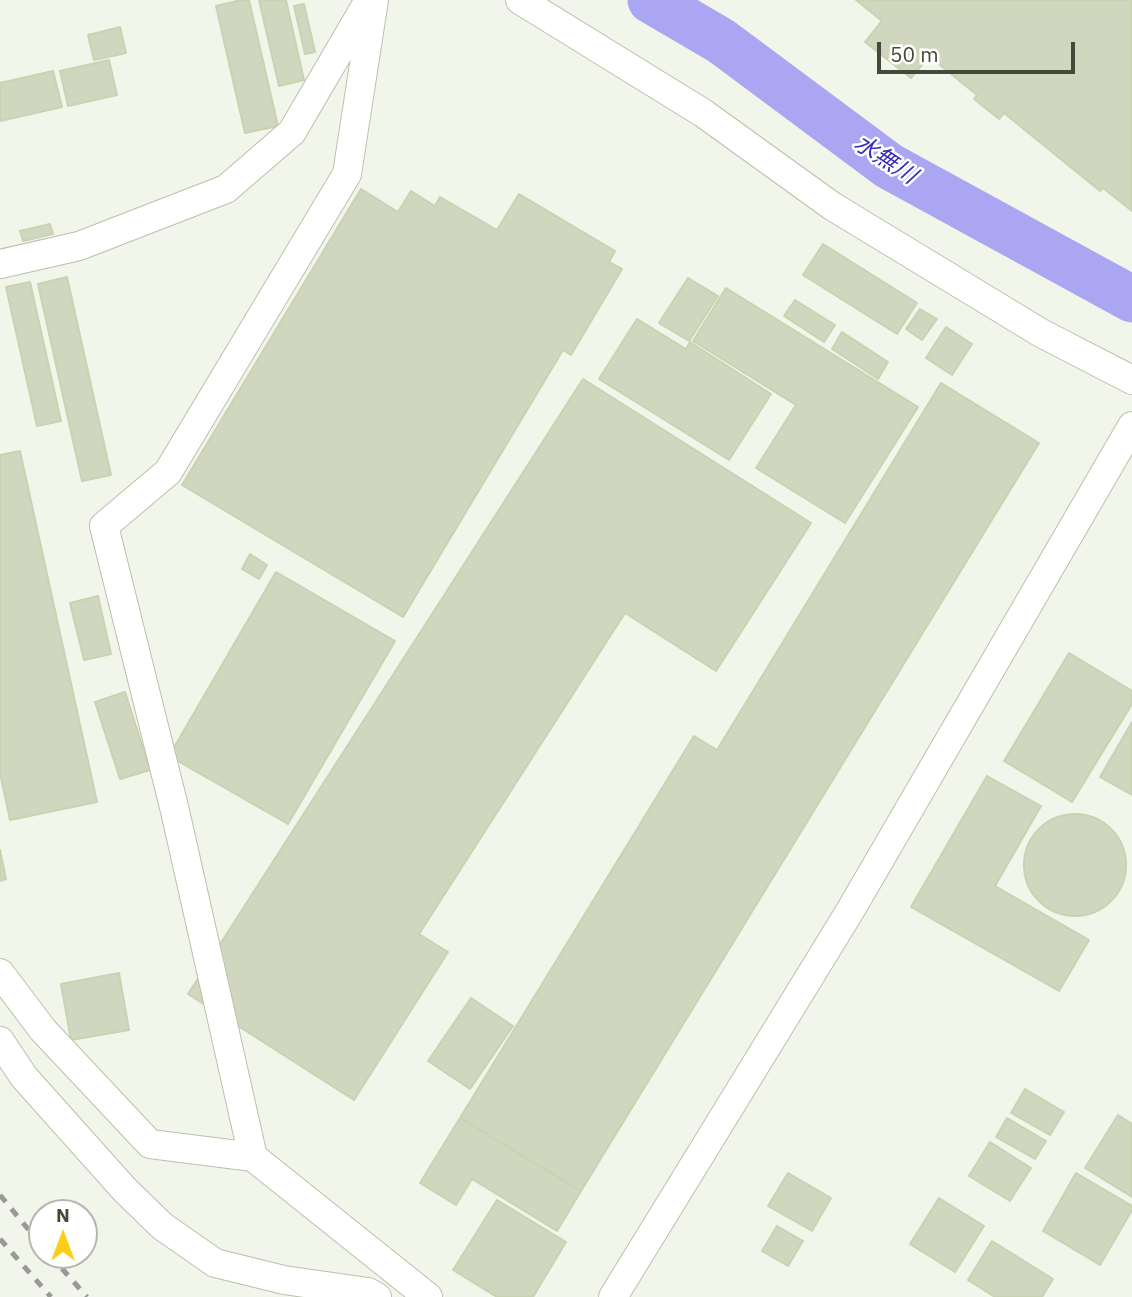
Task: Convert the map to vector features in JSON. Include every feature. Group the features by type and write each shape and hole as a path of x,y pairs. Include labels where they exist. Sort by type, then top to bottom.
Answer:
{"street":[{"path":"0,264 79,246 226,189 292,132 371,0"},
{"path":"253,1157 175,811 104,526 168,472 347,174 371,0"},
{"path":"520,0 704,113 832,206 1041,333 1132,380"},
{"path":"613,1297 850,911 1132,426"},
{"path":"0,972 43,1030 150,1144 253,1157 428,1297"},
{"path":"0,1041 24,1077 125,1191 162,1226 215,1263 284,1280 368,1292 377,1297"}],"building":[{"path":"249,0 278,126 245,133 216,6"},
{"path":"259,0 286,0 304,80 279,86"},
{"path":"856,0 1132,0 1132,211 1103,188 1100,191 1004,113 999,119 974,99 977,95 929,56 911,78 865,42 882,21"},
{"path":"304,4 315,52 305,54 294,6"},
{"path":"120,27 126,53 94,60 88,35"},
{"path":"109,60 117,95 68,106 60,71"},
{"path":"53,71 62,107 0,121 0,83"},
{"path":"361,189 398,212 411,191 435,206 440,197 497,230 519,194 615,251 609,262 622,269 571,355 563,350 403,617 182,485"},
{"path":"50,224 53,234 23,241 20,231"},
{"path":"823,244 917,303 897,334 803,275"},
{"path":"67,277 111,475 82,481 38,284"},
{"path":"688,278 718,296 689,341 659,323"},
{"path":"30,282 61,421 37,426 6,287"},
{"path":"726,288 918,407 845,523 756,468 796,405 693,341"},
{"path":"795,300 835,325 824,342 784,316"},
{"path":"920,309 937,319 922,340 906,329"},
{"path":"637,319 686,349 690,342 771,394 729,460 599,379"},
{"path":"946,327 972,344 952,375 926,358"},
{"path":"842,332 888,362 878,379 832,349"},
{"path":"583,379 811,523 716,671 625,613 419,934 448,952 354,1100 188,994"},
{"path":"941,383 1039,443 581,1191 460,1118 694,736 717,750"},
{"path":"20,451 97,802 10,820 0,773 0,455"},
{"path":"250,554 267,565 259,579 242,569"},
{"path":"276,572 395,641 288,824 169,756"},
{"path":"98,596 111,654 84,660 70,603"},
{"path":"1069,653 1132,691 1132,704 1072,802 1004,761"},
{"path":"125,692 150,770 120,779 95,702"},
{"path":"1132,722 1132,795 1100,777"},
{"path":"987,776 1041,806 995,886 1089,940 1059,991 911,907"},
{"path":"1075,814 1095,818 1111,829 1122,845 1126,865 1122,885 1111,901 1095,912 1075,916 1055,912 1039,901 1028,885 1024,865 1028,845 1039,829 1055,818"},
{"path":"0,850 6,879 0,881"},
{"path":"119,973 129,1030 71,1040 61,984"},
{"path":"471,998 513,1026 470,1089 428,1061"},
{"path":"1025,1089 1064,1112 1050,1135 1011,1113"},
{"path":"1118,1115 1132,1124 1132,1197 1085,1168"},
{"path":"460,1118 581,1191 557,1231 472,1179 456,1205 420,1183"},
{"path":"1007,1118 1046,1141 1035,1159 996,1137"},
{"path":"990,1142 1031,1168 1010,1201 969,1176"},
{"path":"788,1173 831,1198 812,1231 768,1206"},
{"path":"1076,1173 1132,1206 1100,1265 1043,1231"},
{"path":"939,1198 984,1226 955,1272 910,1244"},
{"path":"497,1200 566,1242 533,1297 497,1297 453,1270"},
{"path":"777,1226 803,1241 788,1266 762,1251"},
{"path":"992,1241 1053,1279 1042,1297 995,1297 968,1280"}],"waterway":[{"name":"水無川","path":"651,0 721,41 889,166 1132,299"}],"railway":[{"path":"0,1195 28,1229"},
{"path":"0,1239 51,1297"},
{"path":"62,1269 87,1297"}]}
